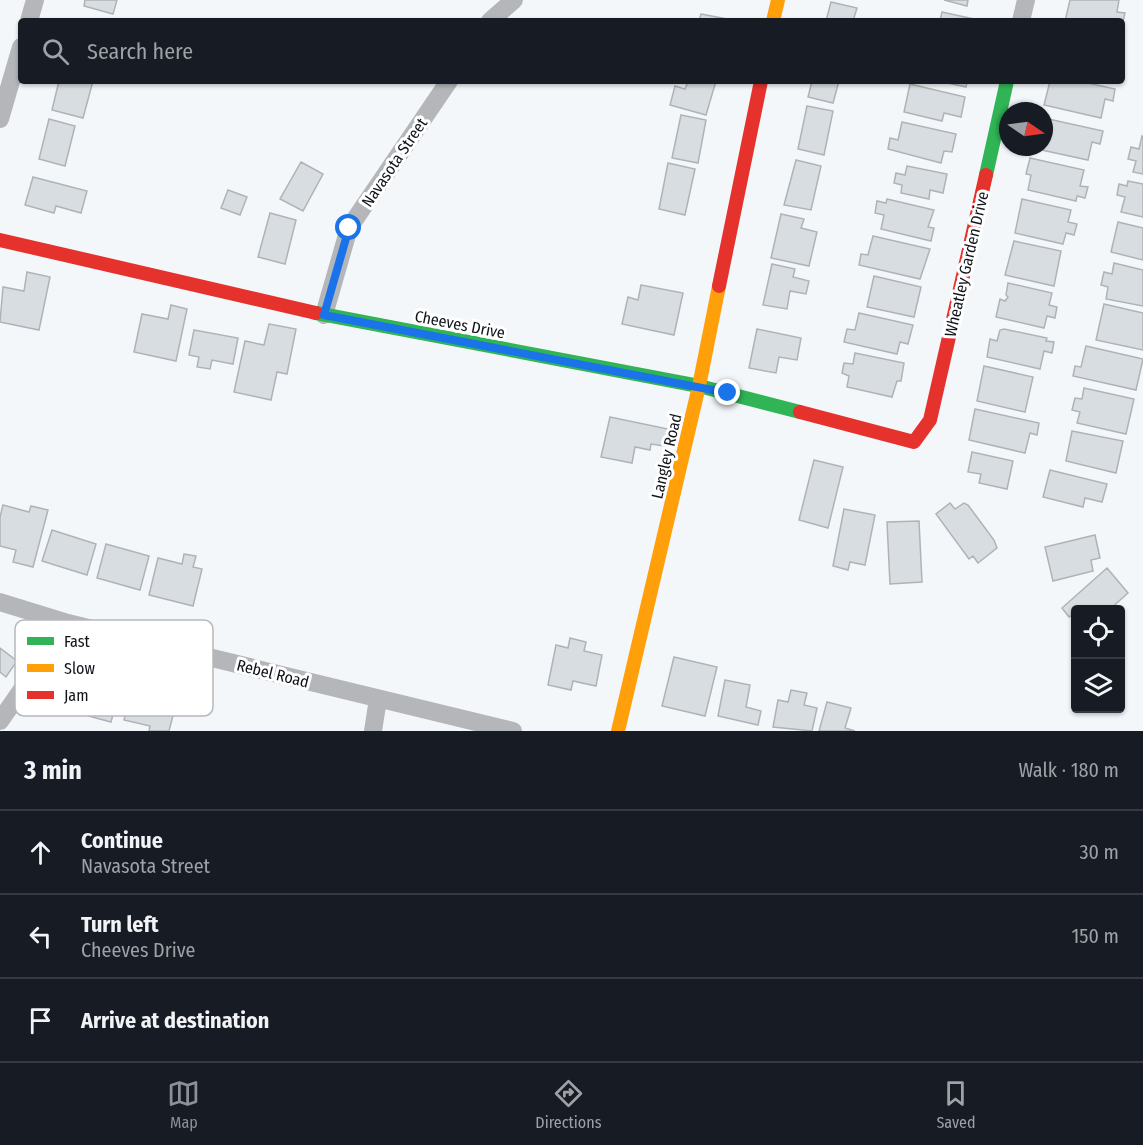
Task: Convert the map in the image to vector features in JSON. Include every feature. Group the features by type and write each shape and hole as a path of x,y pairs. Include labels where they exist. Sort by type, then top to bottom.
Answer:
{"street":[{"path":"29,18 35,0"},
{"path":"493,18 514,0"},
{"path":"774,18 777,0"},
{"path":"1022,18 1026,0"},
{"path":"0,119 18,57"},
{"name":"Navasota Street","path":"324,315 349,228 447,84"},
{"name":"Langley Road","path":"618,731 699,386 760,84"},
{"name":"Wheatley Garden Drive","path":"914,442 930,420 1006,84"},
{"name":"Cheeves Drive","path":"0,240 324,315 699,386 914,442"},
{"name":"Rebel Road","path":"0,602 58,620"},
{"name":"Rebel Road","path":"213,659 513,731"},
{"path":"0,721 15,699"},
{"path":"373,731 378,699"}],"building":[{"path":"85,0 117,0 113,14 84,6"},
{"path":"944,0 968,0 967,6"},
{"path":"1070,0 1119,0 1117,12 1125,13 1124,18 1066,18"},
{"path":"831,2 857,8 854,18 827,18"},
{"path":"942,12 969,18 941,18"},
{"path":"701,14 723,18 700,18"},
{"path":"58,84 92,84 83,118 52,110"},
{"path":"687,84 715,84 706,115 670,105 675,86 685,89"},
{"path":"811,84 838,84 833,103 808,97"},
{"path":"910,84 965,97 961,117 944,113 942,121 904,112"},
{"path":"1049,84 1092,84 1115,89 1113,101 1105,99 1101,118 1053,107 1053,102 1045,102"},
{"path":"807,106 833,111 824,155 798,149"},
{"path":"681,115 706,120 698,163 672,158"},
{"path":"49,119 75,126 65,166 39,159"},
{"path":"1053,120 1103,131 1100,144 1092,142 1088,160 1053,152"},
{"path":"902,122 956,134 952,152 944,151 941,163 888,149 890,138 898,140"},
{"path":"1142,136 1143,174 1133,172 1136,161 1128,159 1131,147 1139,149"},
{"path":"1030,158 1084,170 1080,186 1088,187 1085,198 1077,196 1076,201 1028,190 1031,175 1026,174"},
{"path":"796,160 821,166 811,210 784,205"},
{"path":"301,162 323,174 303,211 280,199"},
{"path":"668,163 695,169 685,215 659,209"},
{"path":"907,166 947,174 943,193 930,190 929,199 901,193 902,185 894,183 896,173 905,175"},
{"path":"33,177 87,191 81,213 56,206 54,213 25,205"},
{"path":"1128,181 1143,184 1143,217 1121,212 1125,197 1117,195 1119,184 1127,186"},
{"path":"228,190 247,197 240,215 221,208"},
{"path":"887,199 934,210 928,227 934,228 931,241 881,229 884,215 875,213 877,201 886,203"},
{"path":"1022,199 1071,210 1068,222 1077,224 1074,235 1066,233 1063,244 1015,233"},
{"path":"270,213 296,220 285,264 258,257"},
{"path":"781,214 804,219 801,228 817,232 809,266 771,258"},
{"path":"1118,222 1143,228 1143,260 1111,252"},
{"path":"873,236 930,249 920,279 859,265 861,254 868,255"},
{"path":"1014,241 1061,251 1054,286 1005,275"},
{"path":"1114,263 1143,270 1143,306 1106,299 1108,287 1101,285 1104,272 1112,274"},
{"path":"772,264 795,269 793,277 809,281 806,294 790,291 787,309 763,305"},
{"path":"27,272 50,277 39,330 0,322 3,287 24,291"},
{"path":"874,276 921,287 914,317 867,307"},
{"path":"1008,283 1052,293 1049,305 1057,307 1055,318 1047,316 1044,328 996,317 1000,299 1005,301 1008,297 1006,295"},
{"path":"641,285 683,293 674,335 622,324 628,297 638,300"},
{"path":"1104,304 1143,313 1143,350 1096,340"},
{"path":"171,305 187,309 176,361 134,352 142,314 168,319"},
{"path":"859,313 913,325 908,344 900,342 897,354 844,342 847,329 855,330"},
{"path":"269,324 296,329 287,374 277,372 271,400 234,392 245,341 264,345"},
{"path":"757,329 801,338 797,360 779,357 776,373 749,368"},
{"path":"194,330 238,338 233,364 212,360 210,369 197,367 199,357 189,355"},
{"path":"1000,330 1047,338 1046,341 1054,342 1052,353 1044,351 1040,369 987,357 990,339 997,341"},
{"path":"1086,346 1143,359 1136,390 1073,376 1075,366 1081,367"},
{"path":"855,353 904,363 901,381 897,381 892,397 847,387 849,376 842,373 844,363 853,364"},
{"path":"984,366 1033,377 1025,412 977,401"},
{"path":"1084,388 1134,399 1126,434 1077,423 1080,412 1072,410 1075,398 1082,399"},
{"path":"975,409 1039,423 1037,435 1030,433 1025,453 969,440"},
{"path":"610,417 668,429 664,446 651,444 650,450 635,447 632,463 601,457"},
{"path":"1072,431 1123,441 1116,473 1066,461"},
{"path":"972,452 1013,461 1007,489 979,483 981,474 968,472"},
{"path":"814,460 843,467 828,528 799,520"},
{"path":"1050,470 1107,484 1102,502 1085,498 1083,507 1043,497"},
{"path":"950,503 955,509 964,503 968,505 994,540 997,548 978,563 973,556 969,559 936,514"},
{"path":"3,505 29,512 31,506 48,510 33,567 13,562 16,550 0,546 0,517"},
{"path":"844,509 875,515 865,565 850,562 848,570 833,566"},
{"path":"919,521 922,582 890,584 887,522"},
{"path":"52,530 96,544 87,575 42,561"},
{"path":"1095,535 1100,558 1091,560 1093,571 1053,581 1045,547"},
{"path":"106,544 149,556 140,590 97,578"},
{"path":"184,554 196,556 193,567 202,569 193,606 149,595 158,558 182,564"},
{"path":"1107,568 1128,593 1115,605 1071,605 1069,617 1062,608"},
{"path":"570,638 586,642 584,651 602,655 596,686 573,681 571,690 548,685 556,645 568,648"},
{"path":"0,648 15,659 15,664 6,677 0,672"},
{"path":"674,657 717,667 705,716 662,706"},
{"path":"725,680 750,685 746,707 761,711 758,725 718,716"},
{"path":"791,690 807,693 804,705 817,708 812,731 773,727 778,700 788,702"},
{"path":"827,702 851,708 845,728 855,731 819,731"},
{"path":"89,716 113,716 111,722"},
{"path":"125,716 173,716 169,731 149,731 150,726 124,720"}],"traffic: fast":[{"path":"986,175 1006,84"},
{"path":"316,313 699,386 800,412"}],"traffic: slow":[{"path":"774,18 778,0"},
{"path":"618,731 699,386 719,286"}],"traffic: jam":[{"path":"719,286 760,84"},
{"path":"800,412 914,442 930,420 986,175"},
{"path":"0,240 316,313"}],"route":[{"path":"349,228 324,315 728,393"}]}
